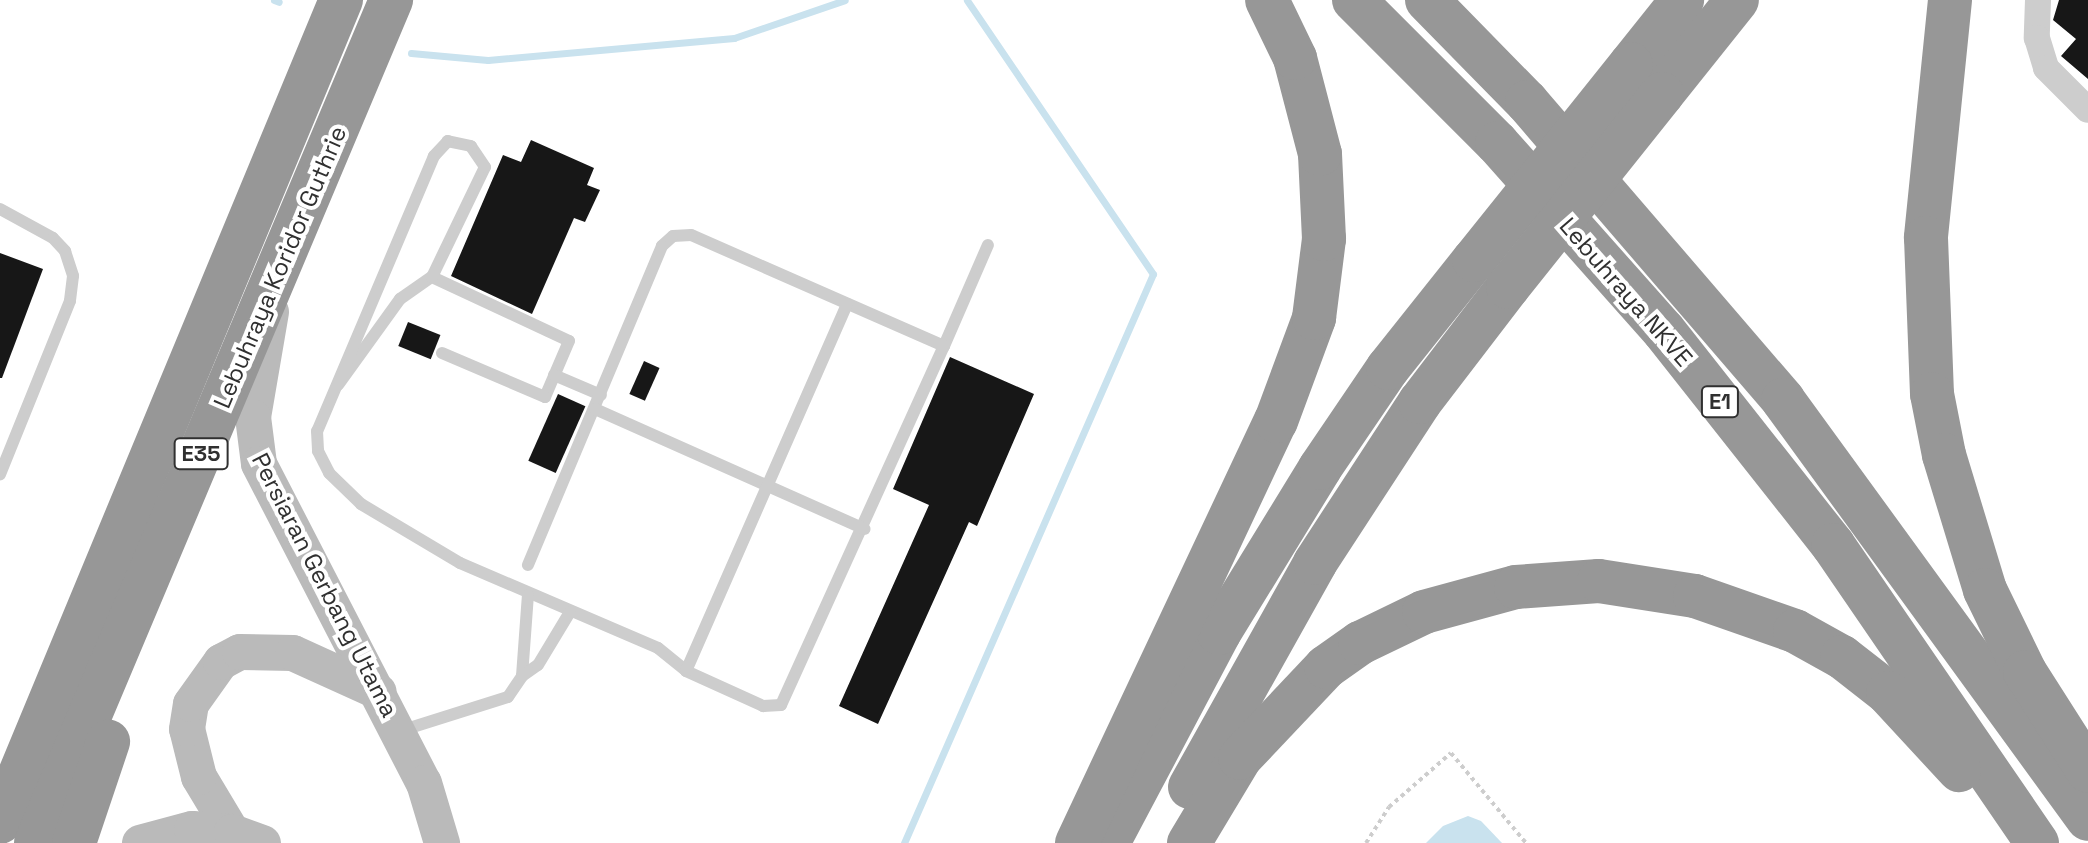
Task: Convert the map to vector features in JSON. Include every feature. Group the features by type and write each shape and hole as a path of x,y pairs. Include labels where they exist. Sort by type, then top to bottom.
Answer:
{"highway":[{"name":"Lebuhraya Koridor Guthrie","path":"0,822 341,0"},
{"name":"Lebuhraya Koridor Guthrie","path":"36,843 391,0"},
{"path":"1077,843 1276,421 1314,318 1324,239 1320,154 1295,58 1267,0"},
{"name":"Lebuhraya NKVE","path":"1354,0 1497,143 1664,331 1833,545 2037,843"},
{"name":"Lebuhraya NKVE","path":"1427,0 1527,102 1783,400 2088,819"},
{"path":"1472,0 1566,104 1670,232 1783,400"},
{"path":"1108,843 1219,633 1313,479 1388,368 1682,0"},
{"path":"1163,843 1315,563 1420,402 1737,0"},
{"path":"1950,0 1926,238 1932,394 1944,455 1985,590 2025,672 2088,771"},
{"path":"1189,843 1240,758 1297,692 1360,643 1424,612 1516,587 1599,581 1695,596 1795,631 1842,657 1888,693 2031,843"},
{"path":"0,749 45,652 91,601"},
{"path":"74,843 117,716 126,671 123,638"}],"main road":[{"name":"Persiaran Gerbang Utama","path":"278,271 253,417 256,453 424,783 442,843"},
{"path":"248,838 199,777 187,729 191,704 221,662 240,652 293,653 379,692"},
{"path":"140,843 192,829 248,838"}],"street":[{"path":"2038,0 2037,38 2046,68 2088,110"}],"lane":[{"path":"338,385 400,299 432,277 485,167 471,146 461,140 448,141 434,156 317,431 318,451 329,473 373,511 460,563 528,595 658,648 686,671 763,706 781,705 865,529 988,245"},
{"path":"0,209 53,238 65,251 73,276 70,301 0,474"},
{"path":"528,565 662,246 673,236 691,235 944,346"},
{"path":"432,277 569,341 545,397 442,353"},
{"path":"686,671 847,304"},
{"path":"554,375 601,395"},
{"path":"595,409 865,529"},
{"path":"522,676 528,595"},
{"path":"398,732 508,697 522,676 538,665 570,612"}],"path":[{"path":"1366,843 1389,807 1451,753 1526,843"}],"water":[{"path":"1468,816 1481,821 1502,843 1426,843 1443,826"}],"building":[{"path":"2059,0 2088,0 2088,79 2061,56 2076,39 2053,20"},
{"path":"531,140 594,168 587,185 600,190 585,222 574,218 532,314 451,276 503,155 521,162"},
{"path":"0,253 43,269 2,378 0,378"},
{"path":"408,322 440,335 431,359 398,346"},
{"path":"950,357 1034,394 977,526 969,522 878,724 839,706 929,505 893,489"},
{"path":"644,361 660,368 645,401 629,394"},
{"path":"558,394 585,406 556,473 528,461"}],"waterway":[{"path":"274,0 279,2"},
{"path":"411,53 488,60 734,38 845,0"},
{"path":"904,843 1153,274 967,0"}]}
